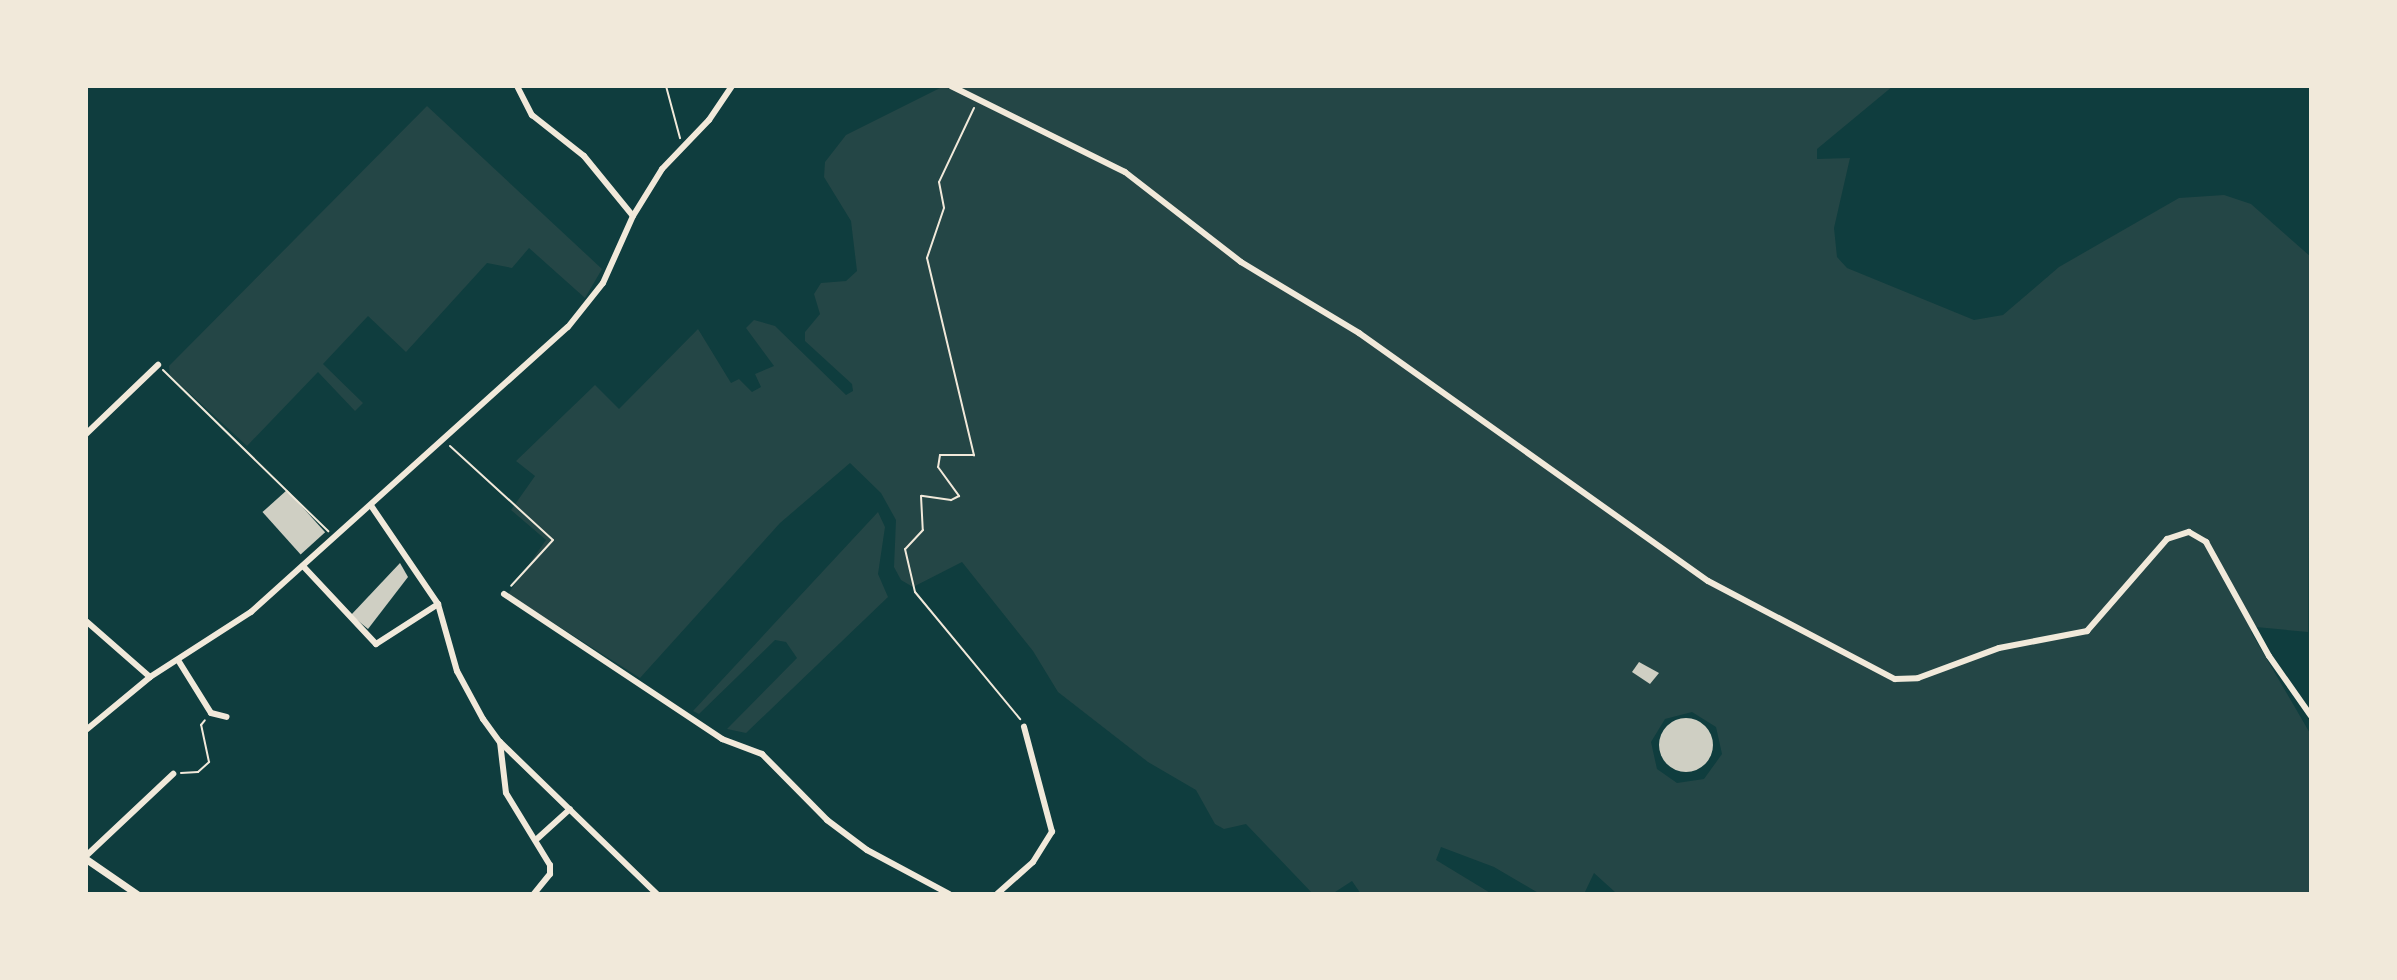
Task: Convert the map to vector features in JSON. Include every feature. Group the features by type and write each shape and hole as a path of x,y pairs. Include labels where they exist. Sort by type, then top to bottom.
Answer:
{"street":[{"path":"517,86 532,115 584,156 633,216"},
{"path":"86,730 150,677 251,612 372,507 442,436 592,301 633,216 683,144 709,120 732,86"},
{"path":"951,86 1125,172 1241,262 1359,333 1708,581 1895,679 1918,678 1999,648 2087,631 2167,539 2189,532 2206,542 2269,656 2311,716"},
{"path":"86,434 158,365"},
{"path":"372,507 438,604 457,671 500,742 657,894"},
{"path":"303,566 376,644 438,604"},
{"path":"504,594 722,739 762,754 827,820 867,850 949,894"},
{"path":"86,621 150,677"},
{"path":"178,660 211,713 227,717"},
{"path":"997,894 1033,862 1052,832 1024,727"},
{"path":"500,742 506,793 538,838 550,874 534,894"},
{"path":"137,894 86,857 173,774"},
{"path":"538,838 570,809"}],"path":[{"path":"666,86 683,144"},
{"path":"977,99 943,168 939,182 944,208 927,258 974,455 940,455 938,467 959,496 951,500 921,496 923,530 905,549 915,592 1004,695 1024,727"},
{"path":"158,365 334,537"},
{"path":"442,436 457,456 553,540 504,594"},
{"path":"173,774 198,772 209,762 201,725 211,713"}],"shaded area":[{"path":"944,86 1893,86 1817,149 1817,159 1850,158 1834,228 1837,257 1847,268 1974,320 2003,315 2059,267 2179,198 2224,195 2251,204 2311,257 2308,632 2256,627 2251,632 2311,735 2311,894 1652,894 1615,892 1594,873 1584,894 1540,894 1494,867 1441,847 1436,860 1492,894 1361,894 1352,881 1332,894 1313,894 1246,824 1224,829 1215,824 1196,790 1148,762 1058,692 1033,651 962,562 913,587 901,580 894,567 896,520 881,493 850,463 780,523 640,678 508,594 546,540 511,510 535,476 516,461 595,385 619,409 698,329 731,383 739,379 752,392 761,387 755,374 774,366 746,328 754,320 775,326 846,395 853,391 852,384 805,341 805,332 820,314 814,294 821,283 846,281 857,271 851,221 824,177 825,162 846,135","holes":["1692,712 1716,727 1722,754 1704,779 1677,783 1657,769 1651,742 1665,719"]},
{"path":"427,106 602,269 585,298 529,248 512,268 487,263 406,352 368,316 323,364 363,403 355,411 318,372 247,446 170,375 169,366"},
{"path":"878,512 885,527 878,574 888,597 746,733 727,729 797,658 786,642 775,640 699,714 693,711"}],"building":[{"path":"287,490 325,532 301,554 262,512"},
{"path":"400,563 408,577 368,629 351,615"},
{"path":"1639,662 1659,673 1650,684 1632,672"},
{"path":"1686,718 1705,726 1713,745 1705,764 1686,772 1667,764 1659,745 1667,726"}]}
